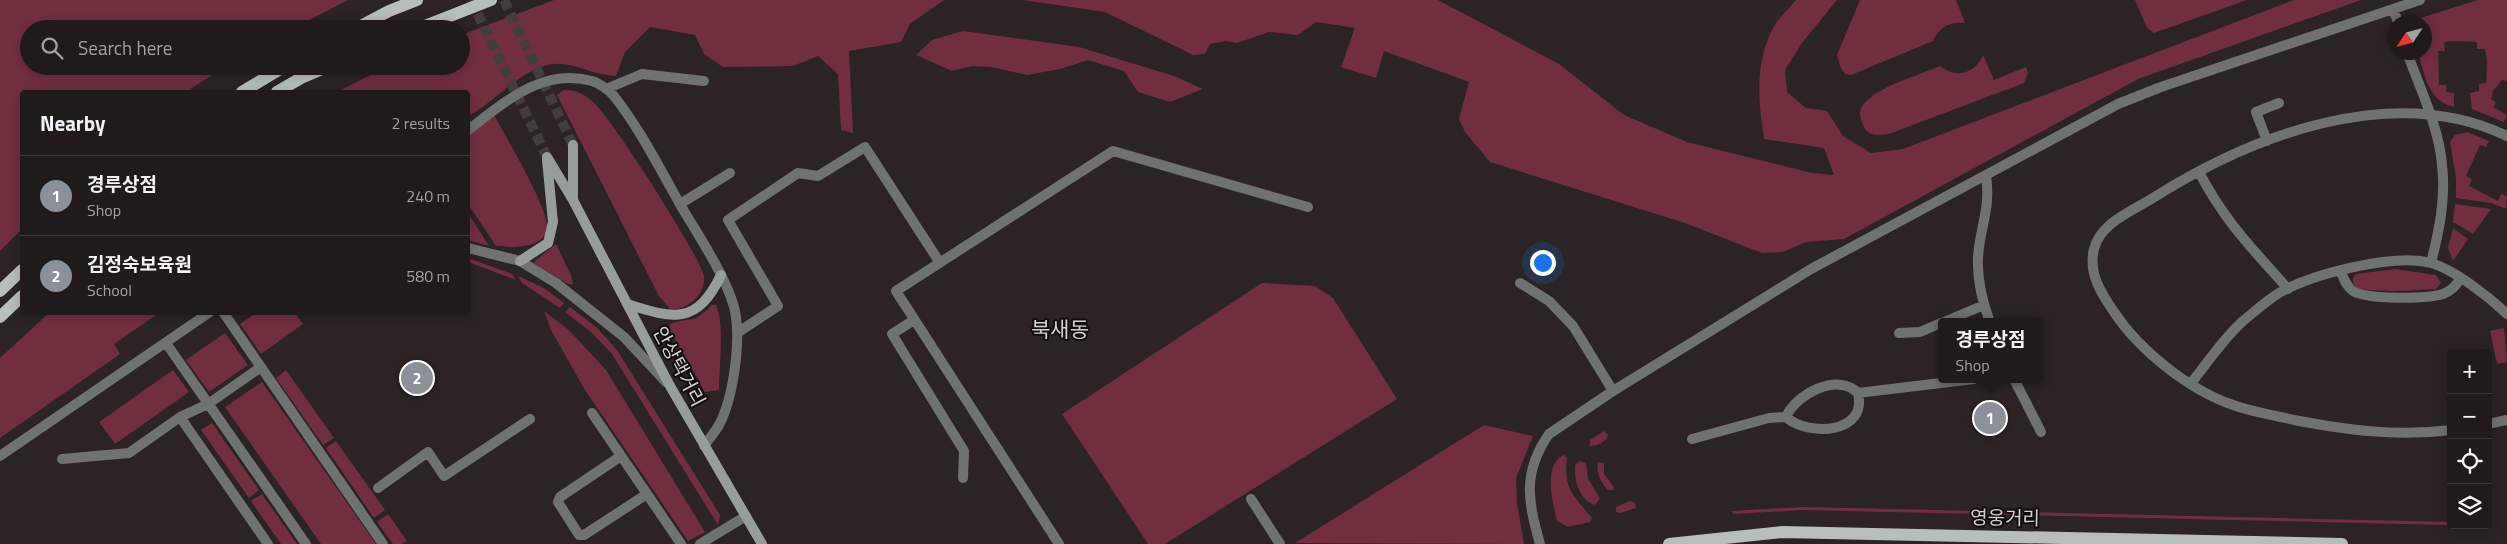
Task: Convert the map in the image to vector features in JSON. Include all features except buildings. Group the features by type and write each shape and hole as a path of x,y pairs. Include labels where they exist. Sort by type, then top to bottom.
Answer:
{"main road":[{"path":"372,20 417,0"},
{"path":"440,20 491,0"},
{"path":"245,90 270,75"},
{"path":"280,90 308,75"},
{"path":"573,145 573,200"},
{"name":"안상택거리","path":"520,262 548,243 553,222 547,157 573,200 670,386 762,544"},
{"path":"0,291 20,272"},
{"path":"627,304 660,315 679,315 695,310 711,295 721,275"},
{"path":"0,317 20,298"},
{"name":"영웅거리","path":"1669,544 1782,532 2342,544"}],"street":[{"path":"1540,544 1532,515 1528,486 1531,469 1539,448 1549,434 1563,423 1613,391 1803,274 2118,104 2161,87 2420,0"},
{"path":"2393,9 2395,15"},
{"path":"2410,60 2430,116 2442,165 2443,186 2439,232 2431,263"},
{"path":"606,89 642,74 704,81"},
{"path":"470,129 522,90 545,81 573,77 594,81 613,94 721,275 736,315 737,333 730,392 720,424 704,446"},
{"path":"2267,141 2256,112 2279,103"},
{"path":"2447,430 2394,434 2332,428 2232,405 2167,368 2142,346 2122,324 2100,291 2093,272 2092,258 2097,238 2104,230 2159,194 2199,172 2267,141 2322,123 2353,116 2398,112 2457,118 2507,136"},
{"path":"737,333 778,306 728,220 798,173 818,176 864,147 940,263"},
{"path":"1059,544 896,291 1113,151 1308,207"},
{"path":"2199,172 2213,199 2231,225 2288,289"},
{"path":"680,204 730,173"},
{"path":"1986,176 1989,197 1978,256 1978,277 1989,318"},
{"path":"470,249 520,262 556,283 598,314 624,337 670,386"},
{"path":"2192,383 2230,334 2266,303 2288,289 2368,263 2395,261 2431,263 2476,288 2507,314"},
{"path":"2341,272 2346,284 2354,292 2387,296 2432,296 2445,293 2456,286 2460,279"},
{"path":"1520,283 1548,301 1573,326 1613,391"},
{"path":"1952,318 1984,305"},
{"path":"0,456 206,315"},
{"path":"224,315 383,544"},
{"path":"914,320 892,334 964,451 963,478"},
{"path":"1899,333 1920,332 1938,324"},
{"path":"166,343 306,544"},
{"path":"62,459 129,453 180,418 208,404 261,367"},
{"path":"1692,438 1769,418 1786,417 1794,424 1811,429 1840,427 1852,420 1858,412 1858,393 1851,386 1838,383 1825,386 1790,408 1786,417"},
{"path":"1858,393 1941,383"},
{"path":"2016,383 2041,432"},
{"path":"592,412 681,544"},
{"path":"180,418 268,544"},
{"path":"378,488 428,452 444,476 530,419"},
{"path":"2492,423 2507,420"},
{"path":"621,456 560,497 558,502 579,535 584,535 647,494"},
{"path":"1251,499 1280,544"},
{"path":"700,544 746,516"}],"shaded area":[{"path":"0,0 348,0 309,20 20,20 20,75 212,75 189,90 20,90 20,231 0,251"},
{"path":"554,0 944,0 910,24 901,42 849,51 853,133 841,130 838,74 818,56 793,66 723,67 704,54 695,35 650,27 625,52 616,76 565,64 548,65 527,74 470,115 470,90 341,90 370,75 470,75 470,32"},
{"path":"1023,0 1438,0 1559,64 1624,115 1687,142 1812,173 1834,175 1824,148 1764,139 1759,95 1764,51 1776,23 1796,0 1837,0 1802,43 1785,70 1787,92 1806,108 1827,111 1843,136 1871,153 1903,149 2294,0 2361,0 2138,79 1844,239 1806,242 1783,252 1762,253 1685,223 1490,162 1465,132 1459,119 1469,82 1384,51 1376,78 1341,67 1355,28 1316,22 1298,35 1269,32 1237,43 1226,41 1210,44 1205,54 1193,55 1105,12"},
{"path":"1860,0 1956,0 1965,23 1950,24 1938,32 1933,41 1851,75 1845,74 1840,66 1837,55"},
{"path":"2135,0 2247,0 2154,33 2147,28"},
{"path":"2478,0 2507,0 2507,81 2502,80 2493,91 2491,99 2496,102 2493,107 2507,115 2504,122 2472,109 2470,93 2479,91 2479,84 2486,83 2487,61 2485,49 2477,49 2477,42 2450,41 2444,43 2445,51 2438,51 2439,85 2446,85 2446,92 2454,93 2454,107 2445,104 2433,93 2420,60 2432,60 2432,15 2430,15"},
{"path":"963,31 1079,47 1174,76 1203,89 1170,102 1138,92 1124,71 1088,60 1060,69 1027,75 991,67 972,66 952,71 916,55 932,40"},
{"path":"1983,55 1994,80 2026,67 2028,73 2024,83 1889,134 1874,134 1865,129 1860,112 1867,100 1876,94 1897,83 1940,66 1952,72 1964,73 1975,67"},
{"path":"564,90 584,95 603,114 618,133 688,243 704,276 704,283 699,295 689,304 676,309 670,309 659,296 557,95"},
{"path":"494,115 525,170 545,216 547,226 545,234 535,243 519,247 496,246 470,207 470,132"},
{"path":"2467,132 2489,141 2486,147 2480,145 2466,176 2472,179 2469,186 2498,201 2501,194 2507,196 2506,209 2491,203 2456,198 2456,178 2450,142 2455,135"},
{"path":"2455,204 2491,209 2473,234 2453,222"},
{"path":"470,216 489,246 470,241"},
{"path":"2453,228 2468,239 2453,261 2448,248"},
{"path":"556,244 571,275 573,284 568,284 533,263"},
{"path":"470,259 512,274 516,280 470,263"},
{"path":"2395,269 2436,275 2441,283 2436,289 2393,291 2368,290 2355,286 2353,283 2353,278 2356,274"},
{"path":"518,276 544,288 564,303 560,308 522,283"},
{"path":"1262,283 1315,286 1333,298 1397,399 1165,544 1148,544 1062,414"},
{"path":"712,305 716,305 720,324 719,390 705,392 670,330 670,324 700,316"},
{"path":"570,307 597,328 617,350 720,515 718,525 612,354 592,333 565,312"},
{"path":"544,311 569,330 606,370 705,532 688,541 585,390 551,330"},
{"path":"47,315 156,315 114,344 120,354 0,438 0,358"},
{"path":"253,315 296,315 303,324 261,354 240,324"},
{"path":"2504,328 2507,362 2497,364 2490,331"},
{"path":"225,333 248,365 209,392 186,360"},
{"path":"173,370 189,392 115,444 99,422"},
{"path":"286,370 334,438 323,445 276,378"},
{"path":"262,382 376,544 321,544 225,407"},
{"path":"212,423 259,490 249,498 201,430"},
{"path":"1484,425 1533,436 1516,478 1517,503 1524,544 1295,543"},
{"path":"1604,431 1608,435 1606,439 1598,445 1590,446 1590,440"},
{"path":"336,441 385,510 374,518 326,448"},
{"path":"1564,455 1567,458 1568,485 1592,518 1590,522 1568,527 1557,521 1551,485 1553,467 1557,460"},
{"path":"1580,461 1586,463 1588,479 1600,498 1595,505 1585,499 1579,489 1575,477 1575,465"},
{"path":"1598,462 1604,463 1604,474 1614,487 1613,490 1608,490 1601,481 1598,474"},
{"path":"262,494 297,544 281,544 251,501"},
{"path":"1630,501 1635,503 1636,508 1620,513 1616,512 1616,507"},
{"path":"1804,507 2447,522 2447,525 1803,510 1733,514 1732,511"},
{"path":"388,514 407,541 402,544 393,544 377,522"}],"tunnel":[{"path":"471,0 547,157"},
{"path":"504,0 573,145"}],"place":[{"name":"김정숙보육원","path":"417,378"},
{"name":"경루상점","path":"1990,418"}],"district":[{"name":"북새동","path":"1060,329"}]}
